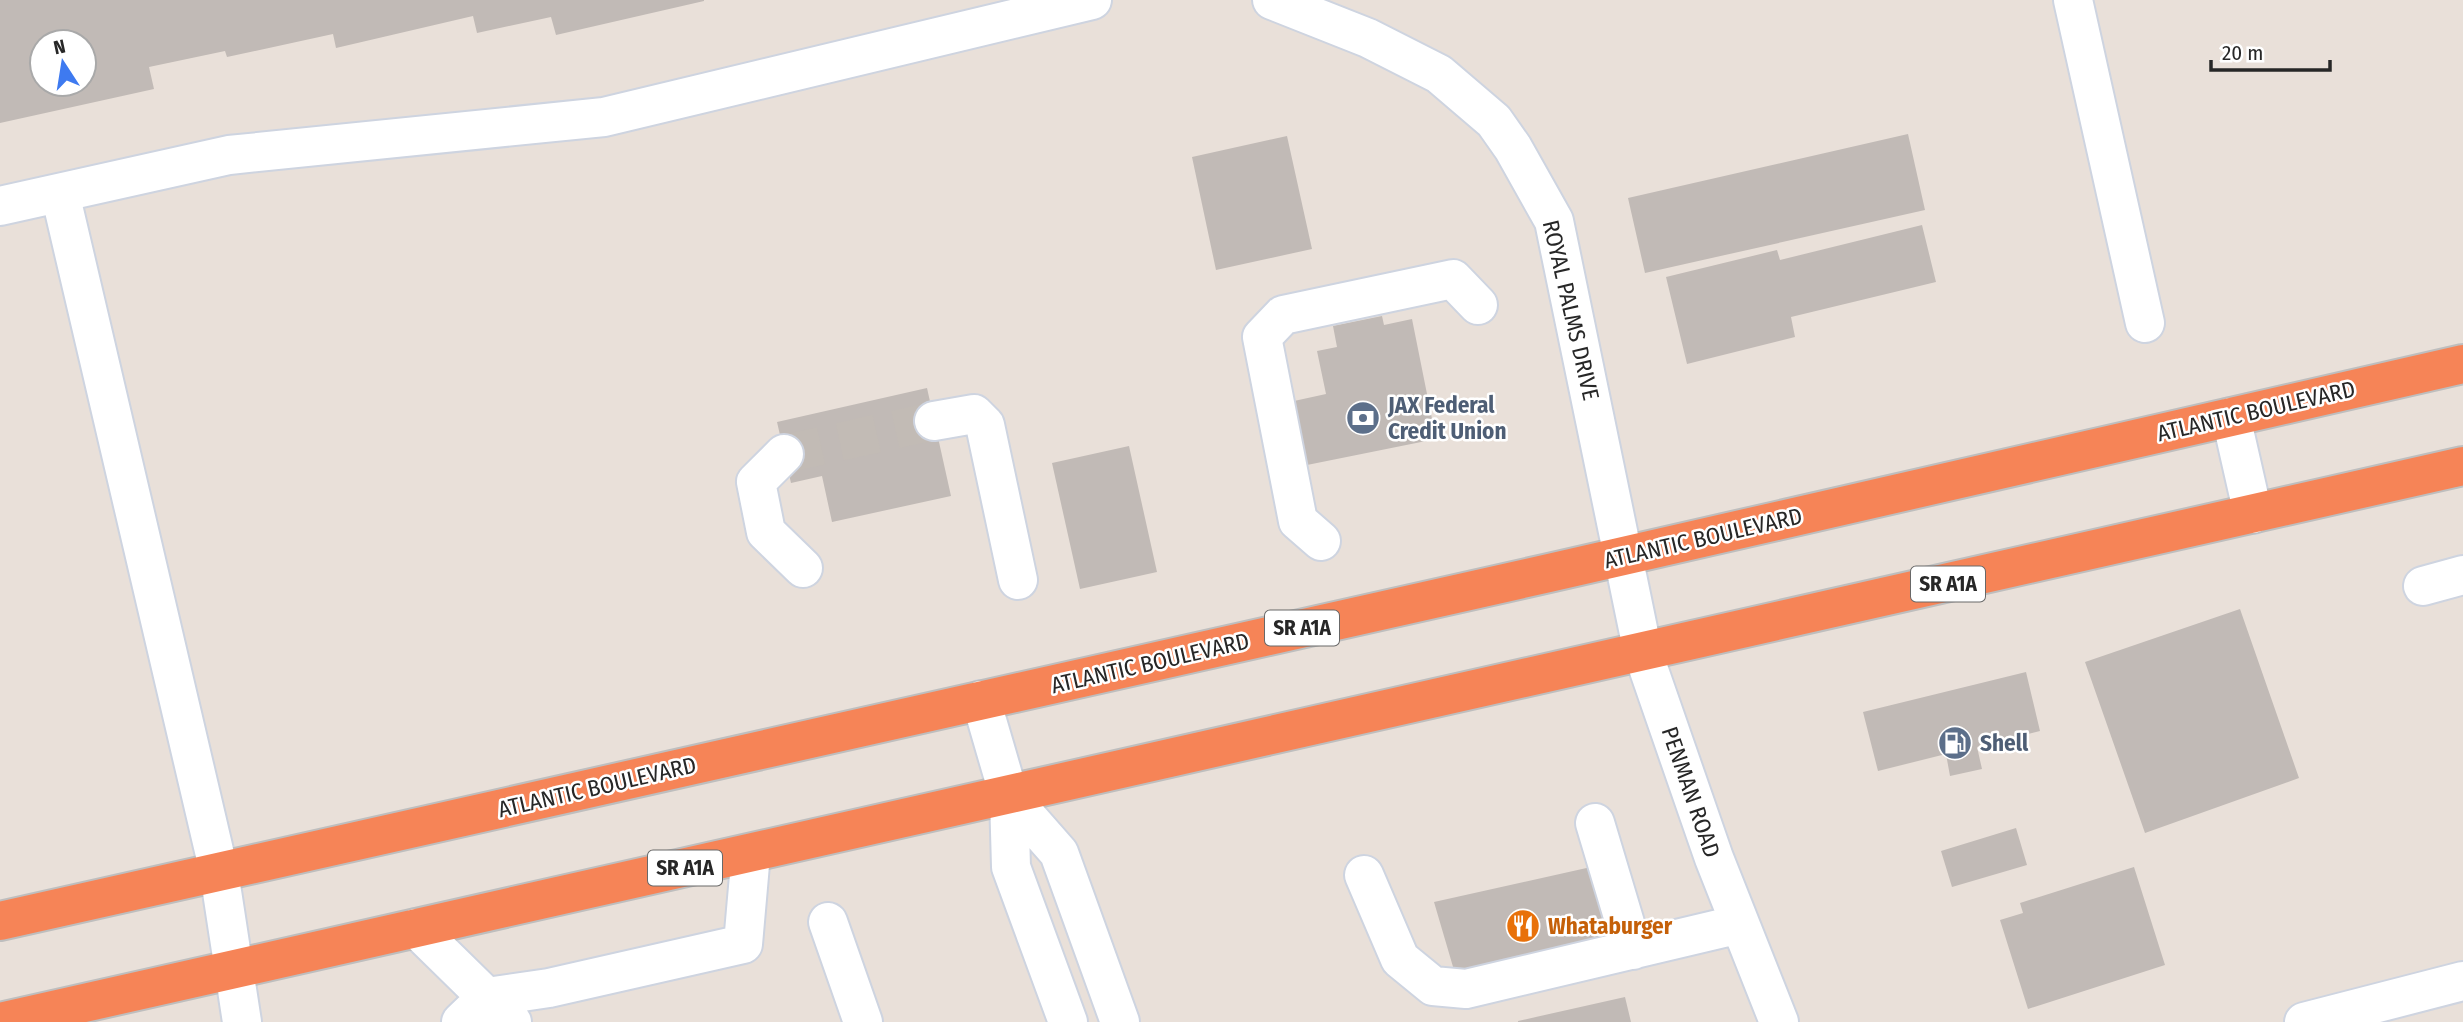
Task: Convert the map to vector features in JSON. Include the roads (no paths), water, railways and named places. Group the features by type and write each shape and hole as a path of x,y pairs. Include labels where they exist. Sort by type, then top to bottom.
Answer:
{"highway":[{"name":"ATLANTIC BOULEVARD","path":"0,921 1624,556 2463,364"},
{"name":"SR A1A","path":"0,1022 2463,466"}],"street":[{"path":"0,206 229,155 604,117 1092,0"},
{"name":"ROYAL PALMS DRIVE","path":"1272,0 1368,38 1439,74 1494,121 1513,148 1554,221 1624,556"},
{"path":"2073,0 2145,323"},
{"path":"60,193 219,872 242,1022"},
{"path":"1321,541 1298,521 1262,337 1283,315 1453,279 1478,304"},
{"path":"934,421 974,414 985,425 1018,580"},
{"path":"2231,417 2253,514"},
{"path":"784,454 756,482 766,532 803,568"},
{"name":"PENMAN ROAD","path":"1624,556 1643,653 1714,858 1779,1022"},
{"path":"2423,586 2463,575"},
{"path":"981,700 1009,796 1011,867 1068,1022"},
{"path":"1009,796 1059,853 1120,1022"},
{"path":"1595,822 1633,950"},
{"path":"416,928 486,1014 549,988 743,944 751,853"},
{"path":"1364,875 1400,959 1433,986 1466,989 1740,924"},
{"path":"828,922 863,1022"},
{"path":"2304,1022 2463,981"}],"tunnel":[{"path":"784,454 934,421"}],"place":[{"name":"JAX Federal Credit Union","path":"1363,418"},
{"name":"Shell","path":"1955,743"},
{"name":"Whataburger","path":"1523,926"}]}
